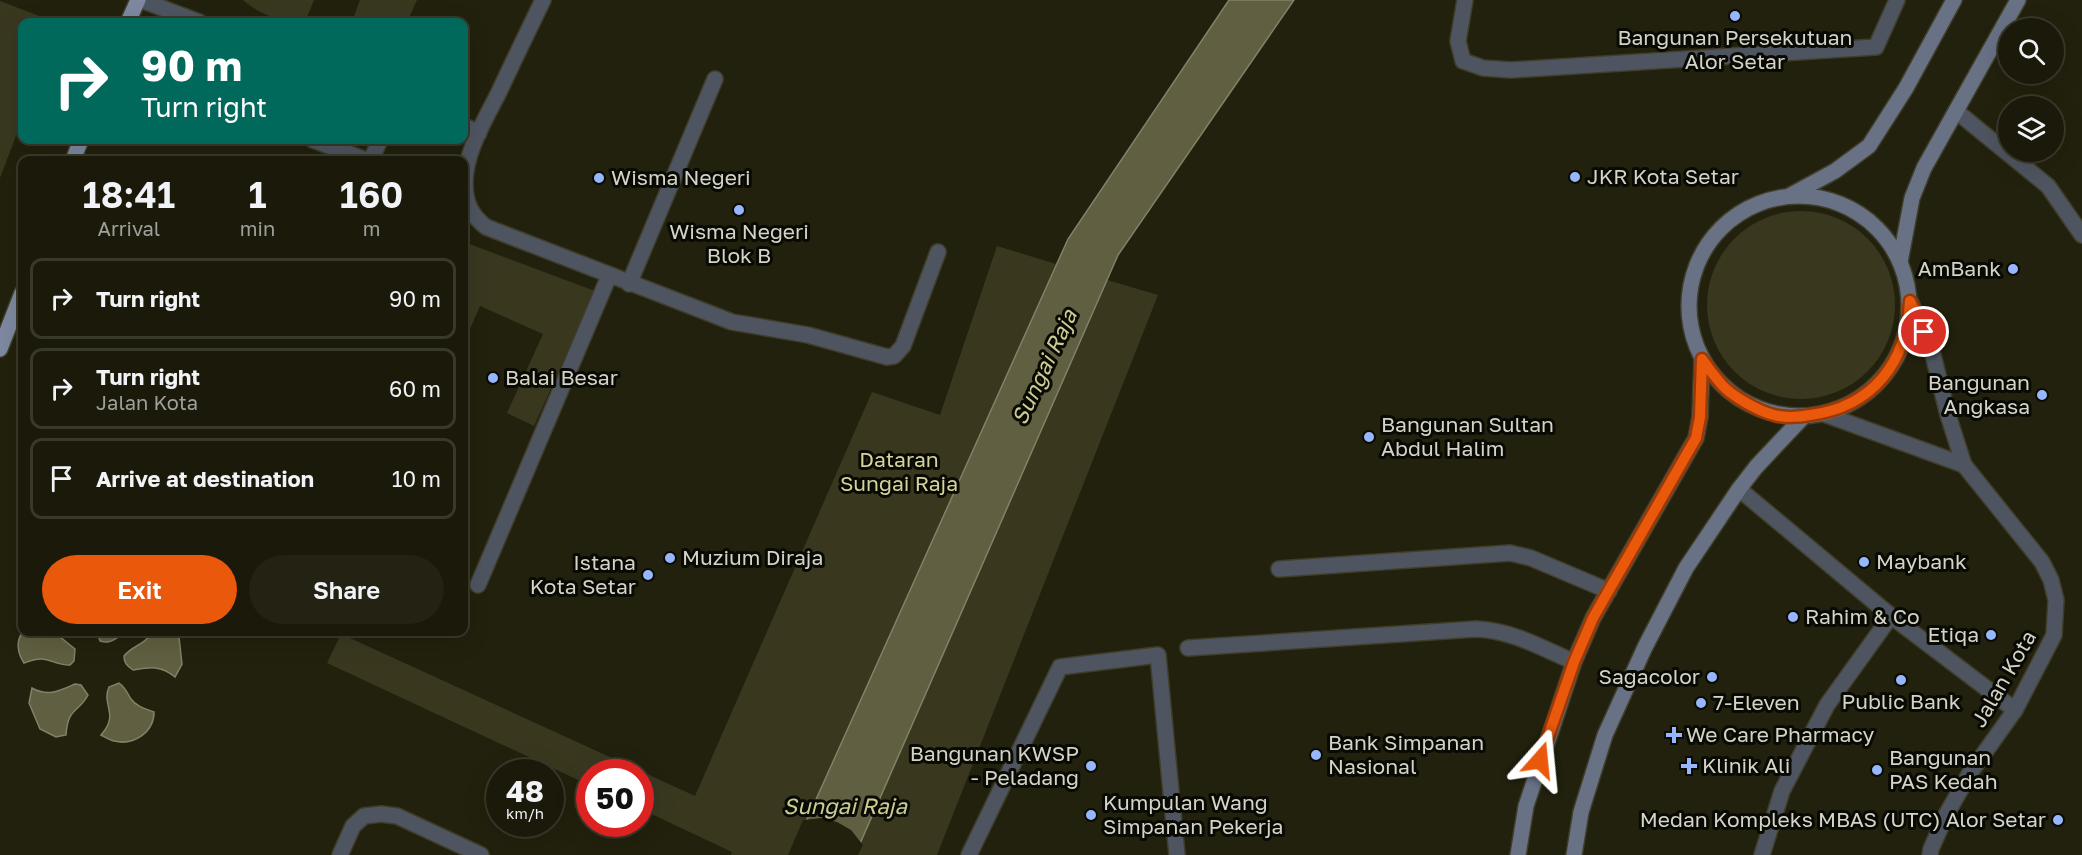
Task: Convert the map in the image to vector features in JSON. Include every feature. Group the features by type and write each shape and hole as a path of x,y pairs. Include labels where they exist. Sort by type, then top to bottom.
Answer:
{"main road":[{"path":"130,18 139,0"},
{"path":"1789,196 1812,197 1835,202 1856,211 1874,225 1889,242 1907,281 1910,301 1905,339 1887,373 1859,398 1842,408 1824,414 1775,415 1752,406 1723,387 1696,349 1688,309 1695,268 1716,232 1750,207 1789,196 1835,171 1869,146 1906,88 1954,0"},
{"path":"1900,262 1912,198 1924,168 2018,0"},
{"path":"0,349 18,303"},
{"path":"1518,855 1526,806 1574,662 1593,618 1696,438 1700,417 1702,359"},
{"path":"1574,855 1581,812 1605,735 1645,647 1686,567 1756,467 1804,416"}],"street":[{"path":"139,0 188,18"},
{"path":"468,165 479,132 543,0"},
{"path":"1465,0 1458,41 1463,61 1483,68 1511,70 1876,48 1896,0"},
{"path":"630,284 715,79"},
{"path":"1956,111 2048,186 2082,235"},
{"path":"468,128 479,132"},
{"path":"324,144 355,156"},
{"path":"468,205 474,217 486,227 732,322 808,335 887,357 894,356 903,346 938,252"},
{"path":"478,585 609,276"},
{"name":"Jalan Kota","path":"1910,301 1931,347 1948,415 1964,465 2042,562 2051,580 2056,600 2054,635 2015,710 1970,772 1946,815 1930,855"},
{"path":"1824,414 1964,465"},
{"path":"1739,489 1891,616 2015,710"},
{"path":"1279,569 1510,554 1531,558 1610,591"},
{"path":"1762,855 1782,791 1827,705 1891,616"},
{"path":"1188,648 1476,628 1490,629 1519,637 1574,662"},
{"path":"969,855 1060,667 1158,656 1177,855"},
{"path":"340,855 353,826 364,816 381,814 397,816 481,855"}],"green space":[{"path":"243,0 314,0 307,18 276,18 257,10"},
{"path":"360,0 417,0 409,18 353,18"},
{"path":"0,1 45,18 18,18 18,131 0,178"},
{"path":"1801,211 1828,215 1845,222 1867,239 1884,261 1891,278 1895,305 1891,332 1884,349 1867,371 1845,388 1828,395 1801,399 1774,395 1757,388 1735,371 1718,349 1711,332 1707,305 1711,278 1718,261 1735,239 1757,222 1774,215"},
{"path":"468,243 595,291 534,426 507,413 543,334 480,306 468,334"},
{"name":"Dataran Sungai Raja","path":"997,246 1056,264 807,818 861,841 1107,280 1158,295 937,855 731,855 732,852 654,815 654,777 695,796 872,392 940,415"},
{"name":"Dataran Sungai Raja","path":"340,636 345,636 614,759 576,759 576,779 564,773 564,759 533,759 327,663"}],"water":[{"name":"Sungai Raja","path":"1229,0 1294,0 1118,255 855,855 791,855 1068,239"},
{"path":"20,636 59,636 75,649 74,661 70,665 44,659 24,663 18,648"},
{"path":"98,636 118,636 111,641 100,641"},
{"path":"149,636 179,637 182,664 175,677 165,670 145,668 133,670 128,666 124,656"},
{"path":"119,683 136,704 154,712 151,726 142,736 121,742 101,735 110,715 107,699 109,687"},
{"path":"75,684 81,685 88,695 71,715 66,735 56,737 40,729 29,703 32,688 48,693"}],"pier":[{"path":"822,818 837,822 851,830 863,845 858,855 788,855 803,820"}],"place":[{"name":"Bangunan Persekutuan Alor Setar","path":"1735,16"},
{"name":"JKR Kota Setar","path":"1575,177"},
{"name":"Wisma Negeri","path":"599,178"},
{"name":"Wisma Negeri Blok B","path":"739,210"},
{"name":"AmBank","path":"2013,269"},
{"name":"Balai Besar","path":"493,378"},
{"name":"Bangunan Angkasa","path":"2042,395"},
{"name":"Bangunan Sultan Abdul Halim","path":"1369,437"},
{"name":"Muzium Diraja","path":"670,558"},
{"name":"Maybank","path":"1864,562"},
{"name":"Istana Kota Setar","path":"648,575"},
{"name":"Rahim & Co","path":"1793,617"},
{"name":"Etiqa","path":"1991,635"},
{"name":"Sagacolor","path":"1712,677"},
{"name":"Public Bank","path":"1901,680"},
{"name":"7-Eleven","path":"1701,703"},
{"name":"We Care Pharmacy","path":"1674,735"},
{"name":"Bank Simpanan Nasional","path":"1316,755"},
{"name":"Bangunan KWSP - Peladang","path":"1091,766"},
{"name":"Klinik Ali","path":"1689,766"},
{"name":"Bangunan PAS Kedah","path":"1877,770"},
{"name":"Kumpulan Wang Simpanan Pekerja","path":"1091,815"},
{"name":"Medan Kompleks MBAS (UTC) Alor Setar","path":"2058,820"}],"route":[{"path":"1540,760 1574,662 1593,618 1696,438 1700,417 1702,359 1723,387 1752,406 1775,415 1824,414 1842,408 1859,398 1887,373 1905,339 1910,301 1924,332"}]}
